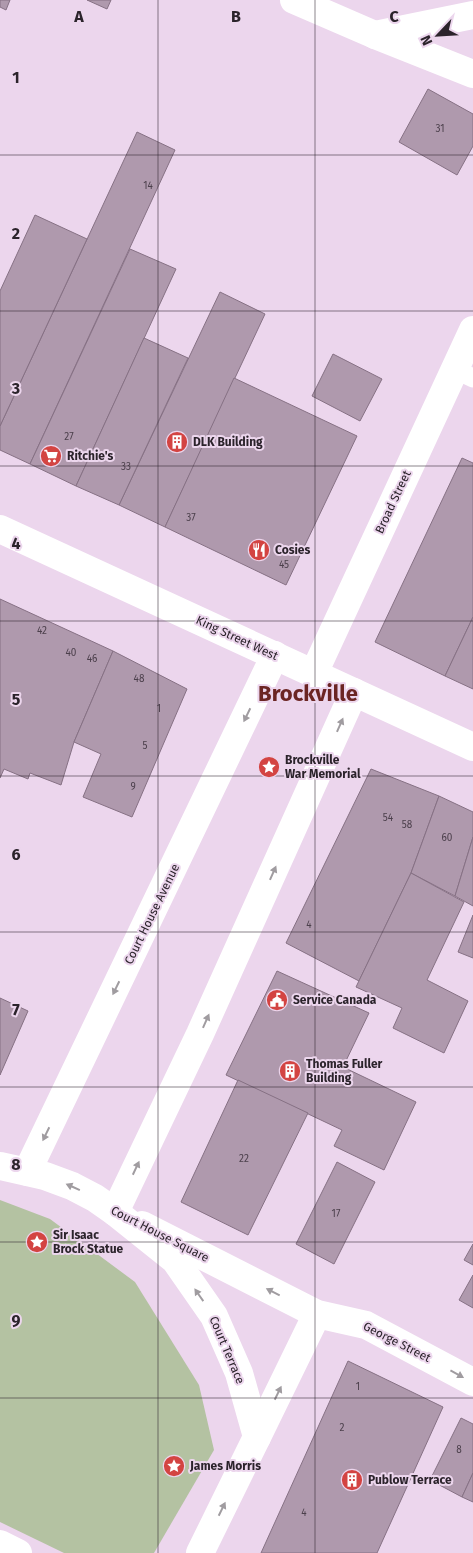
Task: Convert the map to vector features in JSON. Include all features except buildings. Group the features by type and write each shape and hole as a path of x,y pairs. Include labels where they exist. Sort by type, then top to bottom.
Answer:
{"main road":[{"path":"294,0 473,74"},
{"path":"375,35 473,15"},
{"name":"Broad Street","path":"314,673 464,373 473,330"},
{"name":"King Street West","path":"0,529 473,747"},
{"name":"Court House Avenue","path":"27,1172 276,656"},
{"path":"115,1212 204,1025 354,692"},
{"name":"Court House Square","path":"0,1166 72,1186 95,1198 115,1212 317,1314"},
{"name":"Court Terrace","path":"115,1212 175,1260 214,1316 239,1373 257,1437"},
{"path":"200,1553 317,1314"},
{"name":"George Street","path":"317,1314 366,1324 473,1382"},
{"path":"0,1544 18,1553"}],"green space":[{"path":"0,1200 50,1219 135,1282 199,1385 214,1450 154,1553 64,1553 0,1522"}],"place":[{"name":"DLK Building","path":"177,442"},
{"name":"Ritchie's","path":"51,456"},
{"name":"Cosies","path":"259,550"},
{"name":"Brockville War Memorial","path":"269,767"},
{"name":"Service Canada","path":"277,1000"},
{"name":"Thomas Fuller Building","path":"290,1071"},
{"name":"Sir Isaac Brock Statue","path":"37,1242"},
{"name":"James Morris","path":"174,1466"},
{"name":"Publow Terrace","path":"352,1480"}],"district":[{"name":"Brockville","path":"308,693"}]}
